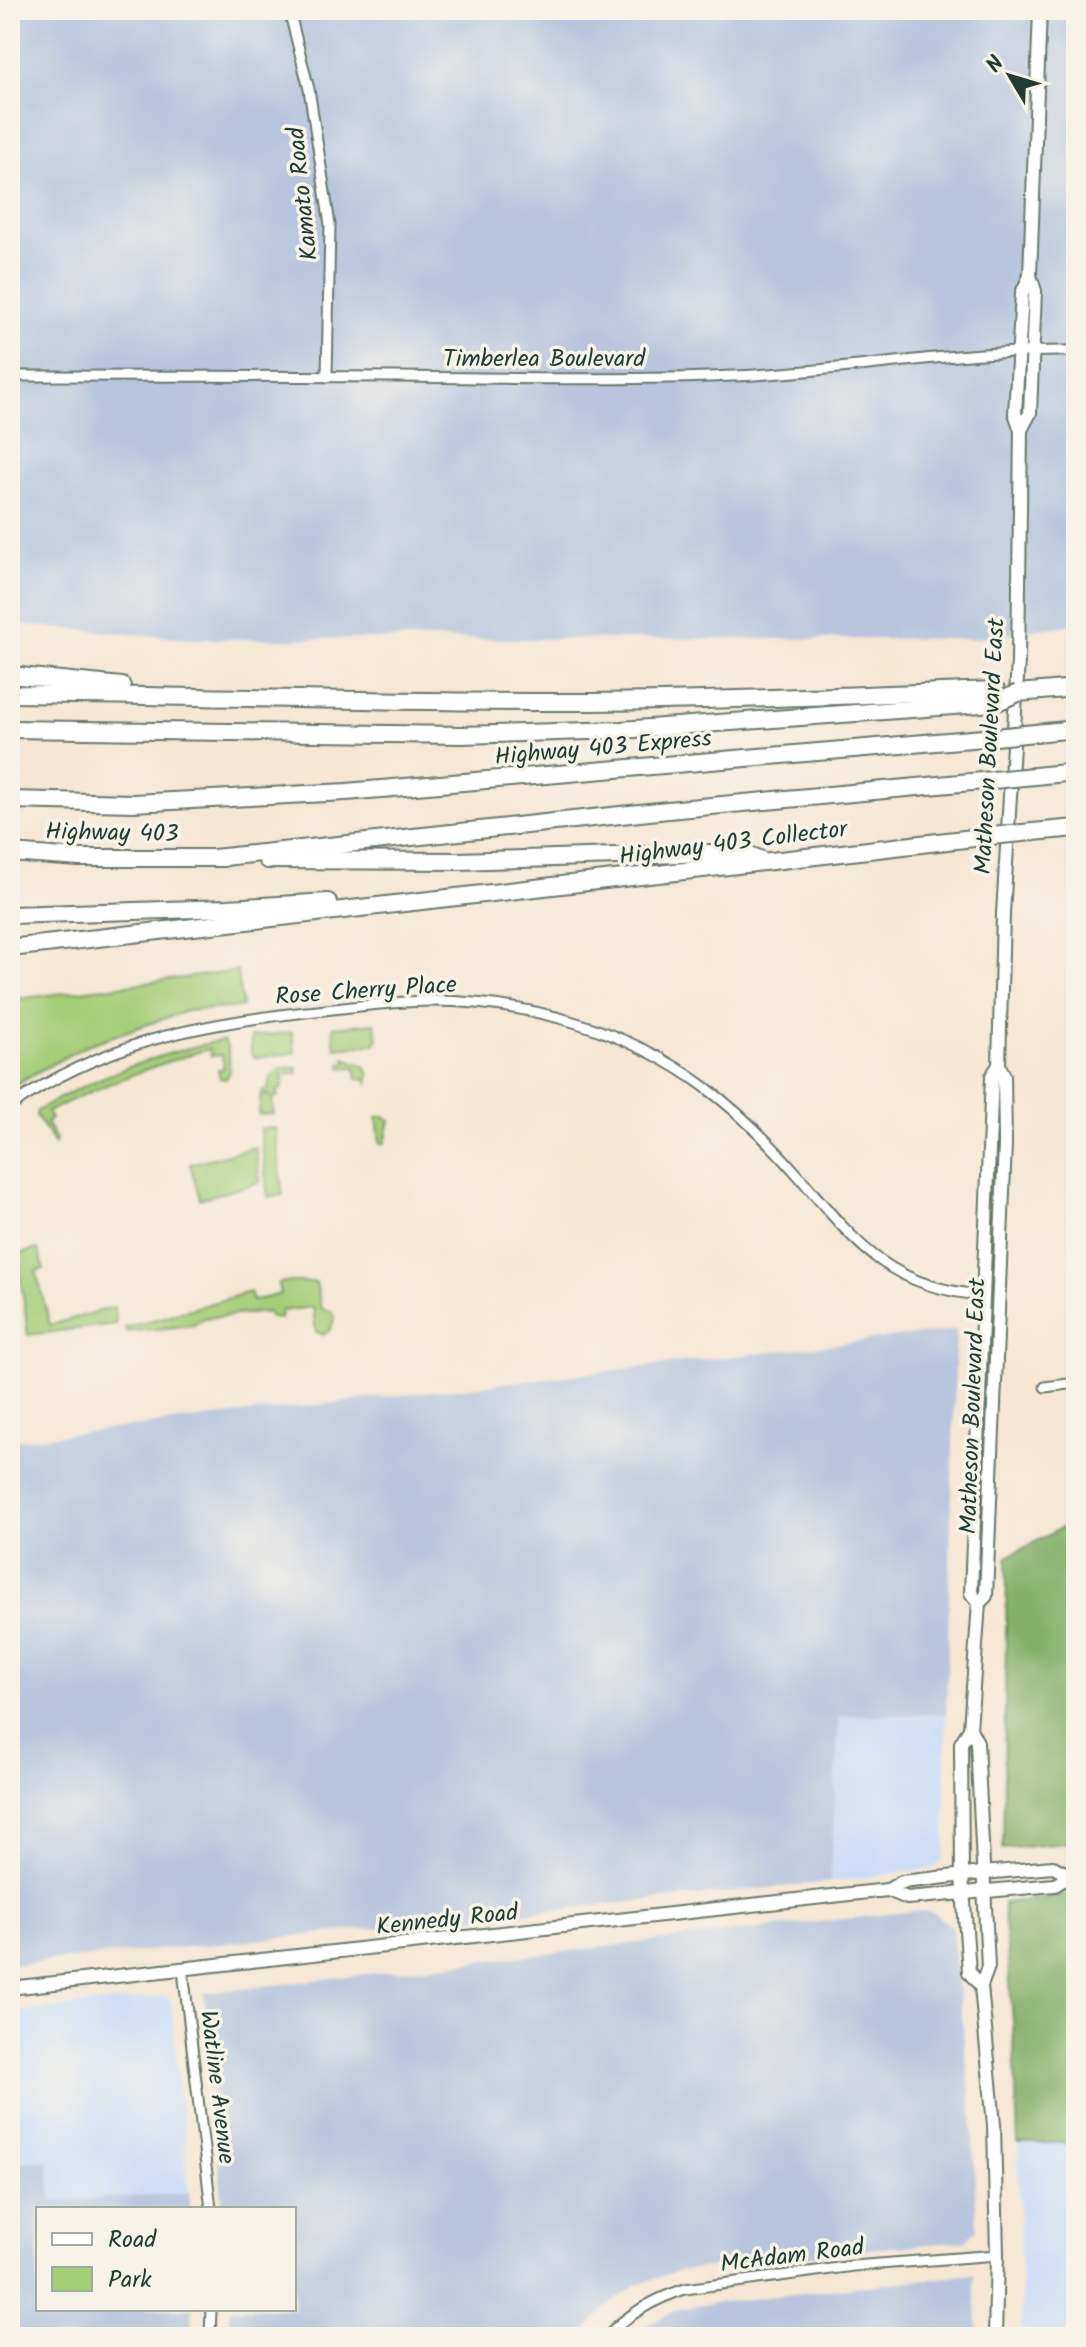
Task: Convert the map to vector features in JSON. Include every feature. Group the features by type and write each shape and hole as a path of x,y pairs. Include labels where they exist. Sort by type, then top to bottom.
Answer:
{"highway":[{"path":"10,675 223,696"},
{"path":"10,729 462,735 621,730 1076,688"},
{"path":"10,694 593,702 995,697"},
{"name":"Highway 403 Express","path":"133,803 346,792 1076,729"},
{"path":"214,858 654,811 1076,772"},
{"name":"Highway 403","path":"10,800 133,803"},
{"name":"Highway 403 Collector","path":"396,902 1076,828"},
{"path":"214,858 306,862 459,861 742,852 766,862"},
{"name":"Highway 403","path":"10,853 79,858 214,858"},
{"path":"10,915 227,908 307,902 396,902"},
{"path":"10,948 396,902"}],"street":[{"name":"Kamato Road","path":"289,10 309,89 330,225 327,377"},
{"name":"Matheson Boulevard East","path":"1021,430 1030,413 1035,291 1030,276 1040,10"},
{"name":"Matheson Boulevard East","path":"981,1986 969,1972 962,1875 961,1743 970,1729 979,1603 986,1596 1005,1144 1004,1076 999,1065 1003,914 1018,661 1021,430 1015,413 1022,293 1030,276"},
{"name":"Timberlea Boulevard","path":"10,376 616,379 830,370 1018,350 1076,351"},
{"name":"Rose Cherry Place","path":"10,1107 101,1057 170,1033 206,1025 396,1002 464,1002 508,1007 580,1024 674,1067 703,1086 767,1141 847,1234 871,1254 899,1272 932,1287 982,1295"},
{"name":"Matheson Boulevard East","path":"979,1603 971,1593 982,1295 992,1076 999,1065"},
{"path":"1045,1387 1076,1383"},
{"name":"Matheson Boulevard East","path":"970,1729 977,1742 988,1967 981,1986 994,2125 995,2337"},
{"name":"Kennedy Road","path":"10,1988 888,1890 902,1882 962,1875 1053,1867 1072,1874"},
{"name":"Kennedy Road","path":"888,1890 907,1898 1055,1885 1072,1874"},
{"name":"Watline Avenue","path":"183,1970 211,2207"},
{"name":"McAdam Road","path":"606,2337 634,2312 685,2289 853,2266 997,2255"},
{"path":"210,2337 211,2311"}],"shaded area":[{"path":"10,10 1076,10 1076,624 970,639 192,639 10,624"},
{"path":"956,1330 946,1714 839,1716 830,1882 10,1965 10,1441"},
{"path":"946,1714 945,1850 942,1861 933,1868 830,1882 839,1715"},
{"path":"914,1911 932,1912 952,1927 972,2115 977,2229 965,2241 682,2270 638,2284 606,2307 580,2337 227,2337 230,2311 296,2311 296,2207 223,2207 204,1993"},
{"path":"165,1996 171,2001 189,2192 51,2202 48,2160 10,2163 10,2013"},
{"path":"1018,2143 1076,2143 1076,2337 1022,2337"},
{"path":"48,2160 51,2202 189,2192 190,2207 36,2207 36,2311 193,2311 192,2337 10,2337 10,2163"},
{"path":"974,2274 978,2337 633,2337 642,2328 676,2310 713,2303"}],"green space":[{"path":"237,971 242,1007 186,1011 87,1045 10,1087 10,1000"},
{"path":"375,1023 378,1039 374,1044 335,1048 333,1027"},
{"path":"292,1032 295,1053 256,1058 251,1054 251,1037"},
{"path":"223,1040 229,1060 226,1079 220,1078 218,1069 224,1068 222,1055 211,1056 209,1049 126,1077 47,1112 51,1119 46,1123 56,1139 55,1144 36,1116 37,1111 59,1098 104,1077 150,1059"},
{"path":"345,1058 365,1066 369,1075 368,1085 367,1079 357,1079 355,1067 341,1068 341,1064 346,1063"},
{"path":"287,1067 297,1068 297,1073 283,1075 283,1088 277,1090 278,1097 272,1098 274,1114 259,1115 261,1093 265,1089 265,1096 268,1096 272,1077"},
{"path":"385,1116 390,1120 385,1143 380,1143 377,1117"},
{"path":"275,1128 283,1195 268,1197 260,1129"},
{"path":"255,1147 260,1182 200,1199 190,1164"},
{"path":"38,1249 44,1269 36,1271 50,1325 114,1307 116,1324 28,1335 18,1254"},
{"path":"316,1282 321,1309 331,1311 335,1317 330,1330 323,1334 316,1332 313,1307 281,1311 280,1319 269,1316 268,1312 204,1318 194,1325 127,1332 125,1328 250,1292 253,1301 280,1294 278,1284"},
{"path":"1074,1521 1076,1842 1003,1849 1007,1557"},
{"path":"1076,1894 1076,2143 1018,2143 1013,2020 1003,1903"}]}
